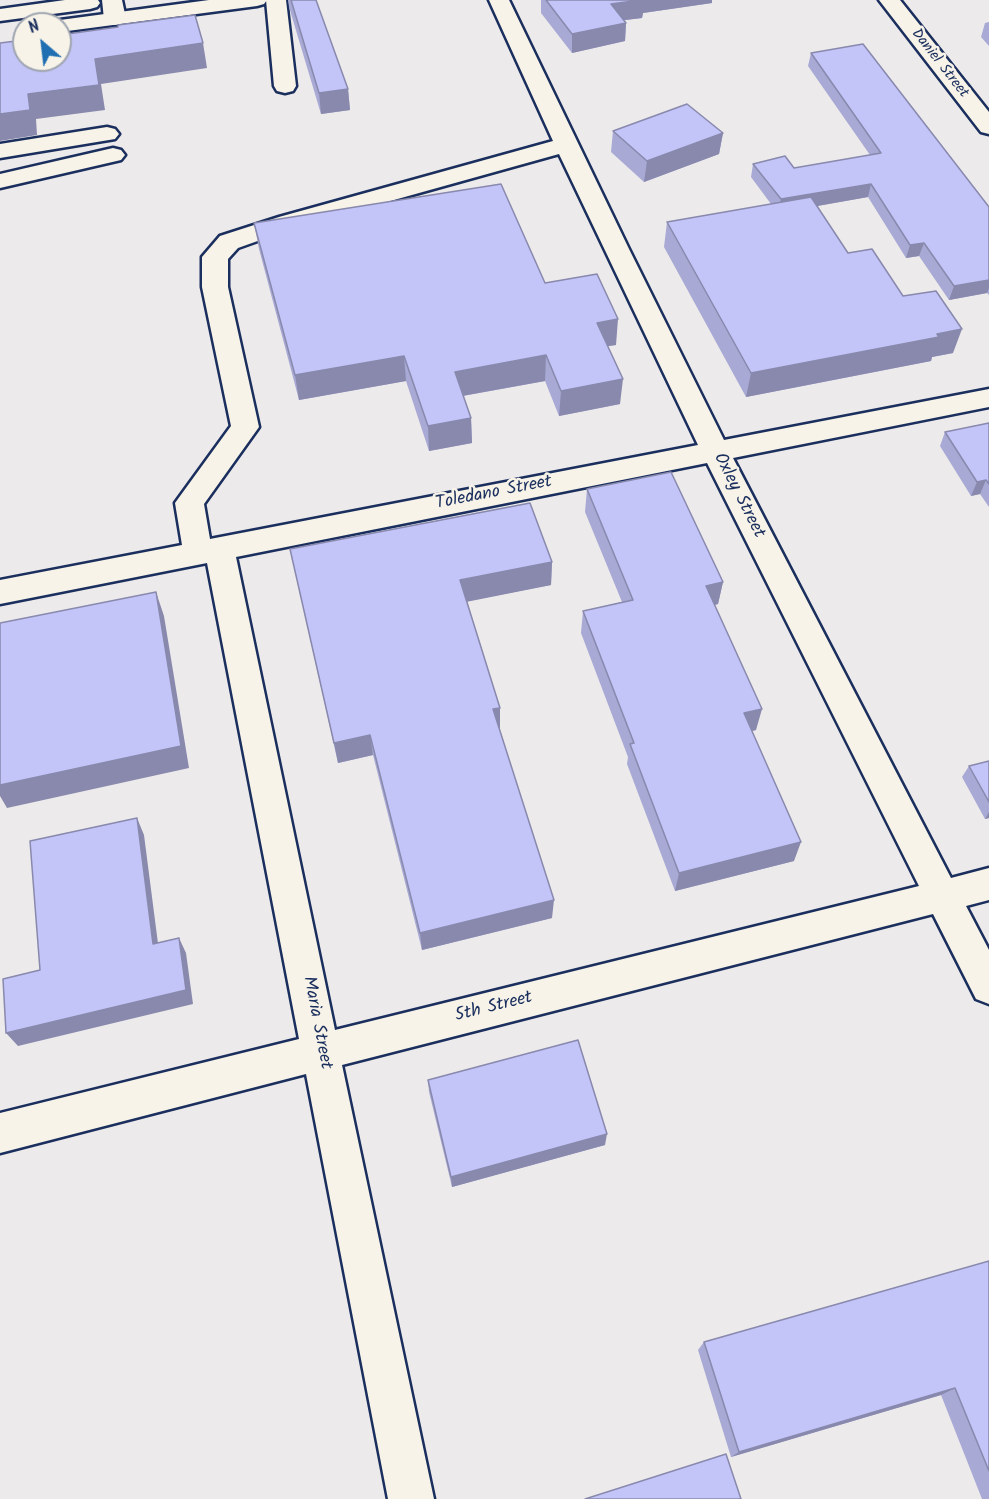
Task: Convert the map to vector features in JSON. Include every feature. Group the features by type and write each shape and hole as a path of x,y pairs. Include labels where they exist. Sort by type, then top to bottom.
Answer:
{"main road":[{"path":"0,15 113,5 257,0"},
{"path":"276,0 285,86"},
{"name":"Oxley Street","path":"499,0 566,145 715,451 989,987"},
{"name":"Daniel Street","path":"889,0 989,127"},
{"path":"72,21 113,5"},
{"path":"0,151 110,144 0,182"},
{"name":"Maria Street","path":"411,1499 321,1052 208,550 189,503 245,427 215,287 215,257 229,242 288,222 566,145"},
{"name":"Toledano Street","path":"0,592 989,398"},
{"name":"5th Street","path":"0,1133 989,884"}],"building":[{"path":"291,0 316,0 348,89 319,93"},
{"path":"546,0 641,0 611,4 626,23 572,34"},
{"path":"195,15 203,43 95,59 99,85 28,94 30,110 0,114 0,43 12,42 12,72 72,72 72,33 118,27 118,25"},
{"path":"863,44 989,207 989,280 954,286 924,243 910,245 871,184 781,199 753,164 785,156 794,168 881,153 811,53"},
{"path":"687,104 723,133 647,161 613,131"},
{"path":"501,184 545,283 597,274 618,319 597,323 623,379 561,391 546,355 455,372 471,418 428,426 404,356 295,375 254,223"},
{"path":"811,197 848,253 872,249 903,296 936,291 962,329 937,334 939,337 751,373 667,222"},
{"path":"989,423 989,484 986,480 977,482 945,432"},
{"path":"671,472 723,582 706,586 762,709 744,713 801,842 679,873 630,744 634,743 583,611 633,600 587,489"},
{"path":"530,503 552,562 460,580 500,708 493,709 554,900 420,933 370,735 334,743 290,549"},
{"path":"156,592 181,746 0,785 0,623"},
{"path":"989,761 989,802 969,766"},
{"path":"137,818 153,944 179,938 186,990 6,1033 3,979 40,970 30,841"},
{"path":"578,1040 607,1134 451,1177 428,1080"},
{"path":"989,1261 989,1471 955,1388 739,1452 704,1342"},
{"path":"726,1454 741,1499 585,1499"}]}
